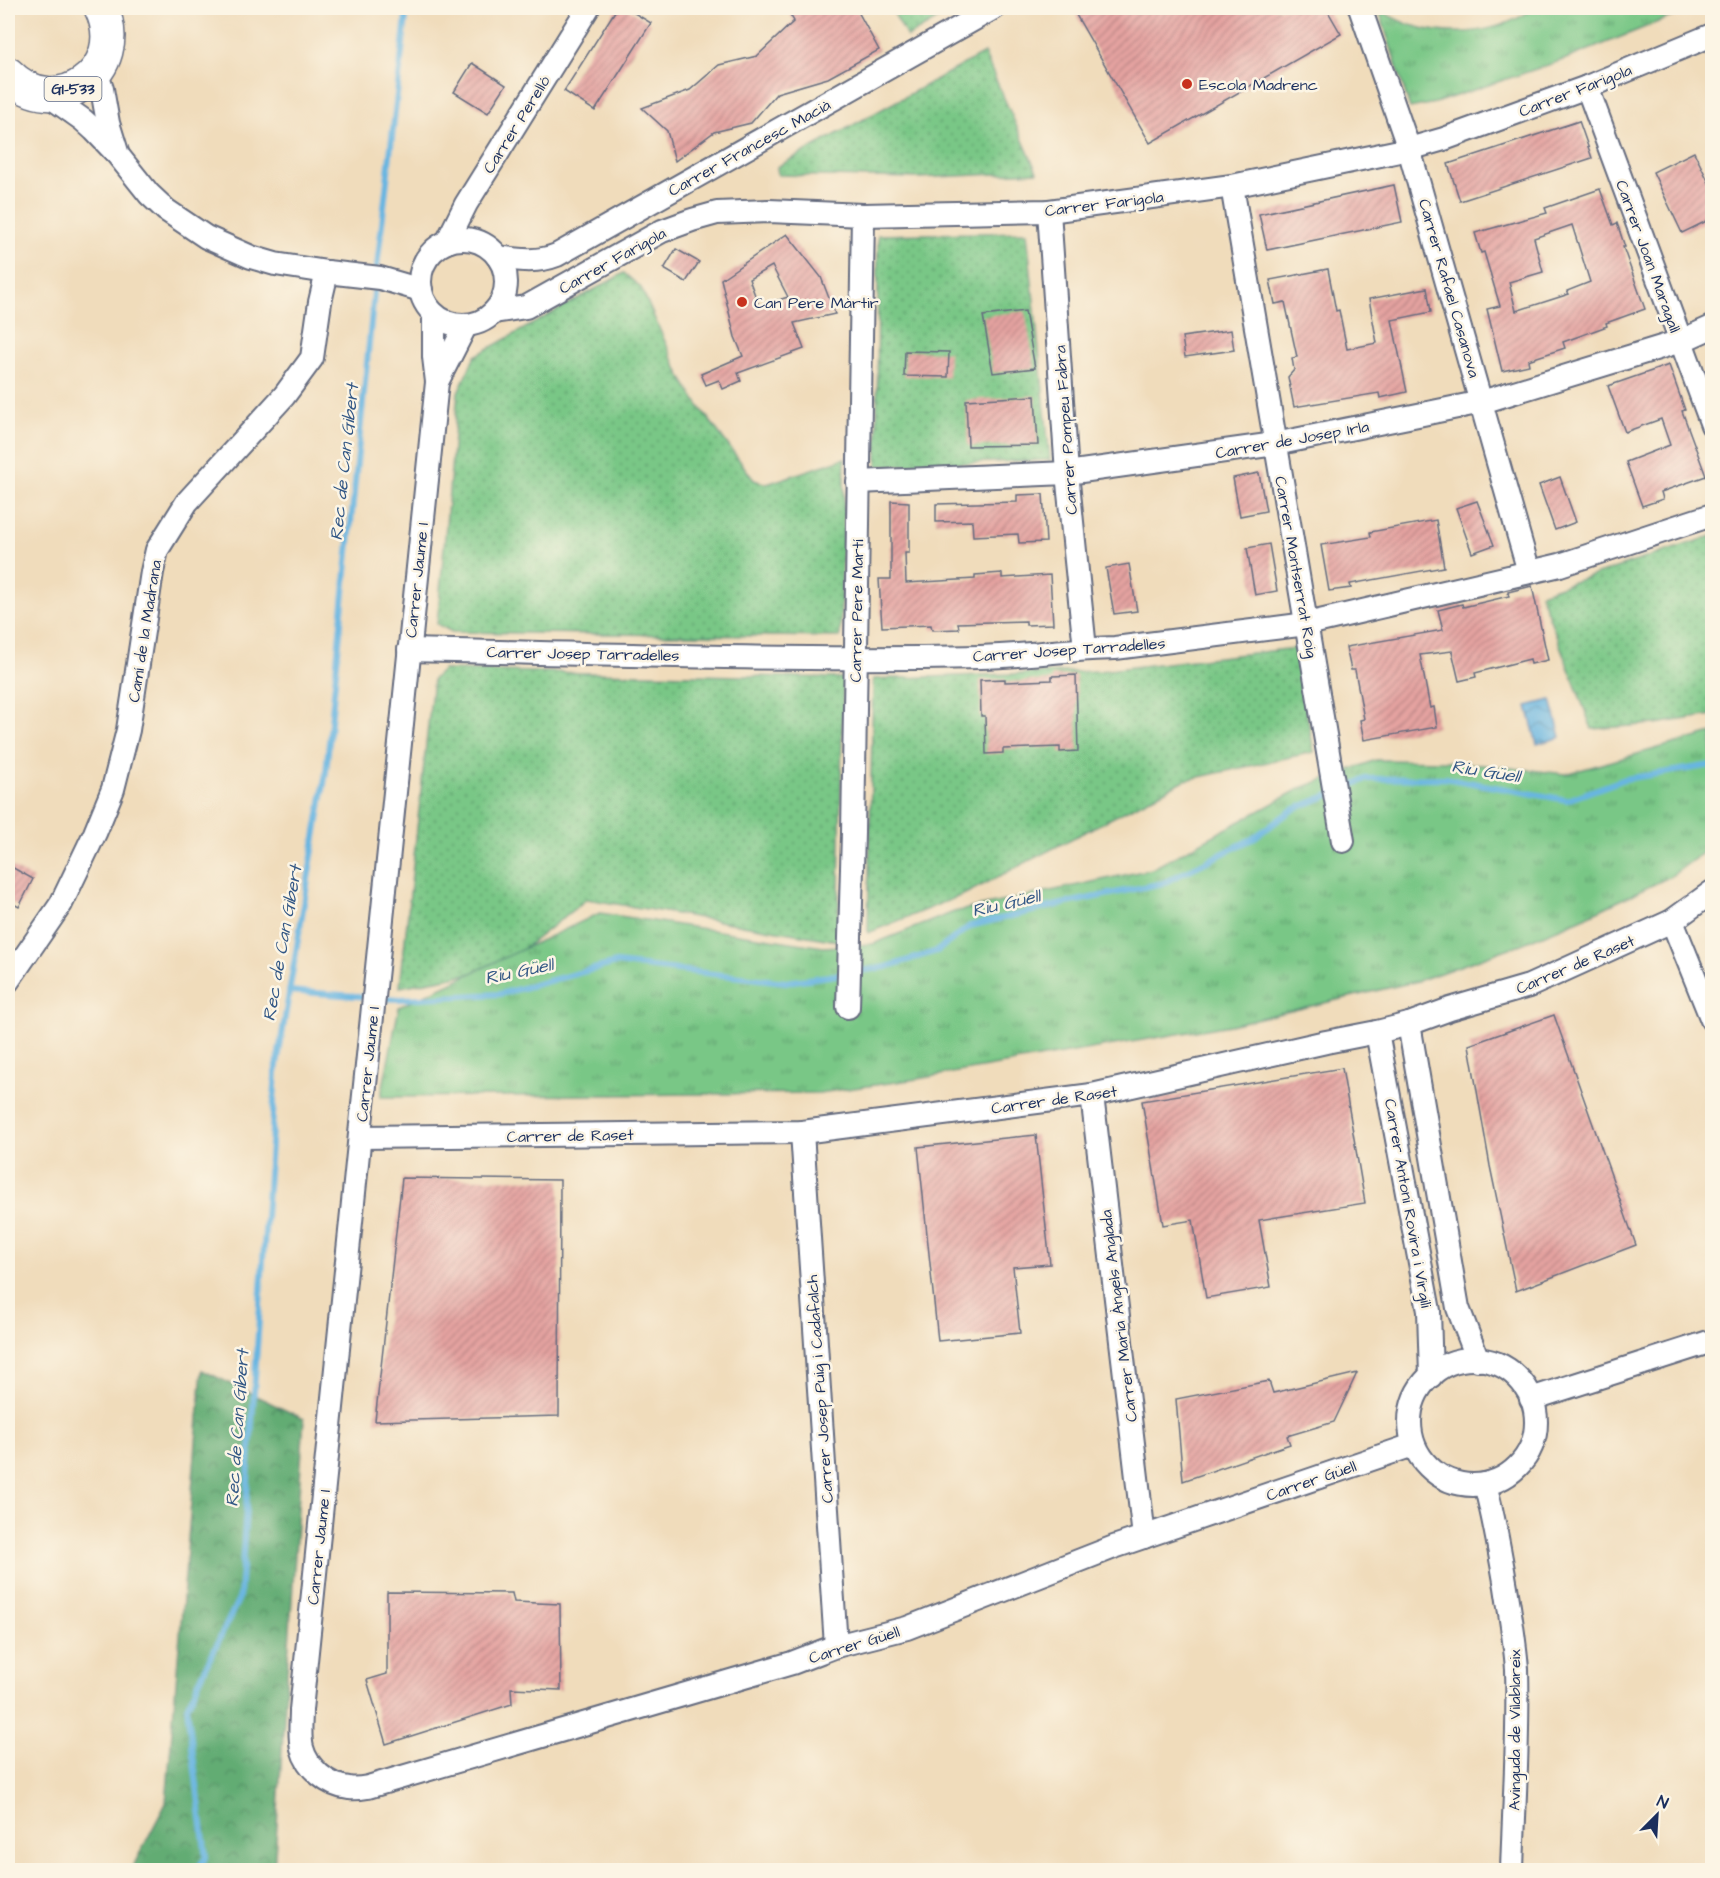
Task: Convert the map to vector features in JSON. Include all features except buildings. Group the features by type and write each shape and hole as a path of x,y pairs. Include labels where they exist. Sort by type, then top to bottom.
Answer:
{"main road":[{"path":"101,8 109,39"},
{"name":"GI-533","path":"9,78 23,87 45,93 68,91 79,87 96,72 107,51 109,39 128,8"}],"street":[{"name":"Carrer Perelló","path":"447,242 466,204 588,8"},
{"name":"Carrer Francesc Macià","path":"498,256 533,261 557,255 994,8"},
{"name":"Carrer Rafael Casanova","path":"1360,8 1409,149 1529,572"},
{"name":"Carrer Farigola","path":"494,312 526,307 662,231 709,215 742,211 863,215 1049,211 1232,186 1409,149 1444,139 1587,87 1713,35"},
{"path":"96,72 117,154"},
{"name":"Carrer Joan Maragall","path":"1587,87 1713,425"},
{"path":"45,93 82,120 117,154 149,194 166,210 206,237 251,257 275,264 334,273 421,280"},
{"name":"Carrer Montserrat Roig","path":"1232,186 1343,841"},
{"name":"Carrer Pompeu Fabra","path":"1049,211 1067,473 1085,648"},
{"name":"Carrer Pere Martí","path":"848,1007 863,215"},
{"path":"463,239 479,242 498,256 507,281 504,298 494,312 482,322 466,325 449,323 434,314 427,306 421,280 429,256 440,246 463,239"},
{"name":"Camí de la Madrana","path":"8,981 61,904 113,789 128,730 145,612 157,550 187,502 284,396 312,357 320,302 334,273"},
{"name":"Carrer Jaume I","path":"301,1746 302,1710 437,382 434,357 434,314"},
{"name":"Carrer Jaume I","path":"437,382 466,325"},
{"name":"Carrer de Josep Irla","path":"858,482 1067,473 1275,444 1482,402 1681,341 1713,327"},
{"name":"Carrer Josep Tarradelles","path":"409,650 855,658 983,657 1085,648 1115,648 1307,624 1560,565 1713,515"},
{"name":"Carrer de Raset","path":"360,1137 802,1132 1092,1095 1377,1032 1529,986 1672,921 1713,892"},
{"path":"1672,921 1713,1020"},
{"name":"Carrer Antoni Rovira i Virgili","path":"1409,1024 1458,1308 1479,1360"},
{"name":"Carrer Antoni Rovira i Virgili","path":"1377,1032 1429,1311 1431,1376"},
{"name":"Carrer Maria Àngels Anglada","path":"1092,1095 1144,1537"},
{"name":"Carrer Josep Puig i Cadafalch","path":"802,1132 836,1646"},
{"path":"1531,1399 1713,1341"},
{"path":"1465,1360 1479,1360 1505,1368 1516,1377 1525,1387 1531,1399 1536,1422 1532,1445 1526,1456 1511,1473 1485,1484 1464,1485 1439,1476 1424,1462 1413,1445 1410,1413 1415,1397 1423,1383 1431,1376 1449,1364 1465,1360"},
{"name":"Carrer Güell","path":"301,1746 306,1759 325,1780 349,1788 368,1787 792,1663 836,1646 907,1628 1114,1547 1413,1445"},
{"name":"Avinguda de Vilablareix","path":"1485,1484 1505,1581 1516,1658 1517,1726 1512,1870"}],"green space":[{"path":"891,8 957,8 907,37"},
{"path":"1534,8 1693,8 1566,59 1435,103 1410,108 1379,10 1414,26 1429,30 1461,32 1492,28 1507,23"},
{"path":"984,53 1037,172 918,178 778,175 777,167"},
{"path":"1027,232 1050,460 877,466 878,235"},
{"path":"624,273 641,288 681,377 699,406 754,480 767,484 845,458 840,637 452,632 437,624 458,392 475,356"},
{"path":"1712,536 1712,715 1655,724 1592,729 1540,593"},
{"path":"1295,648 1314,752 1185,780 965,894 868,933 873,679 1099,671"},
{"path":"443,670 843,678 838,941 587,899 499,968 400,987 433,679"},
{"path":"1712,733 1712,846 1671,876 1581,919 1521,944 1418,981 1230,1025 917,1079 819,1093 381,1097 399,1007 600,913 823,947 873,944 954,912 1152,869 1301,788 1376,760 1446,761 1566,774"},
{"path":"202,1370 304,1419 274,1870 131,1870 166,1803"}],"water":[{"path":"1551,700 1561,737 1537,744 1527,706"}],"waterway":[{"name":"Rec de Can Gibert","path":"197,1870 206,1857 187,1707 240,1596 276,1071 326,772 374,293 407,8"},
{"name":"Riu Güell","path":"1339,791 1366,779 1445,778 1567,800 1625,779 1712,765"},
{"name":"Riu Güell","path":"853,972 886,967 937,951 970,926 1163,883 1252,839 1292,810 1329,795"},
{"name":"Riu Güell","path":"379,998 500,994 616,963 786,982 843,974"},
{"name":"Riu Güell","path":"289,991 369,997"}],"place":[{"name":"Escola Madrenc","path":"1187,84"},
{"name":"Can Pere Màrtir","path":"742,302"}]}
